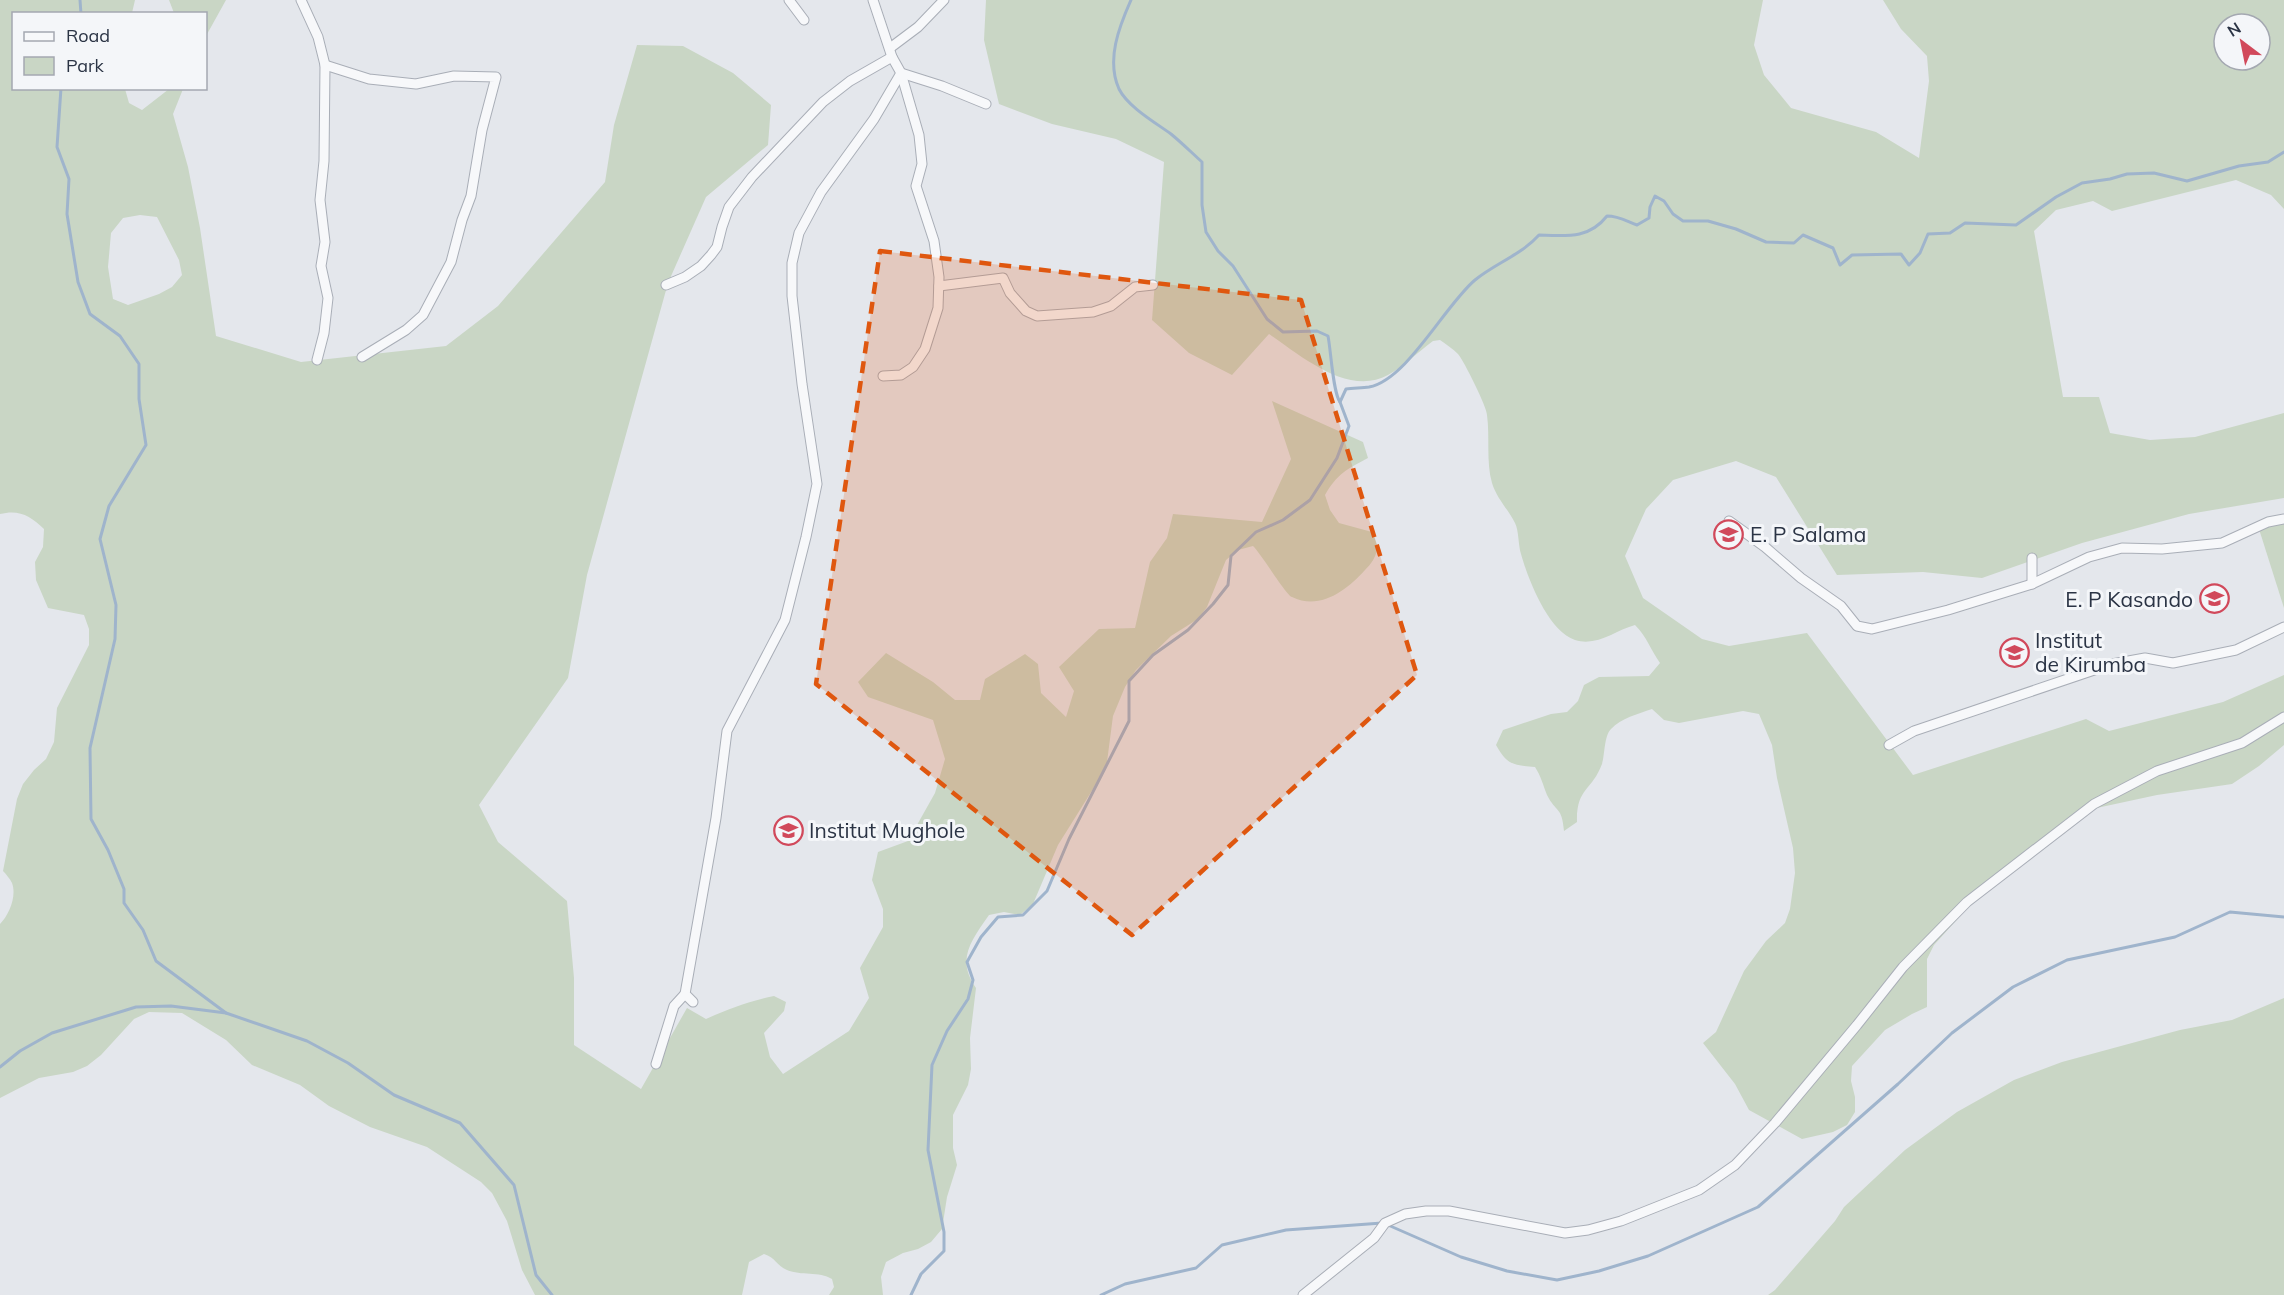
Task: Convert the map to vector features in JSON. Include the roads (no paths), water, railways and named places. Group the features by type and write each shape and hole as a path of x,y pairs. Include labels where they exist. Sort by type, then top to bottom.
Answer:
{"street":[{"path":"302,0 318,36 325,65 324,161 320,200 325,242 321,267 328,298 324,333 317,360"},
{"path":"789,0 804,20"},
{"path":"873,0 891,52 901,73 919,135 922,164 916,186 934,241 939,286 938,308 926,349 913,367 902,375 883,376"},
{"path":"666,285 686,278 711,255 717,247 729,207 753,177 823,102 891,52 944,0"},
{"path":"325,65 369,79 416,84 454,76 496,77 482,130 471,196 462,220 452,262 423,315 397,336 362,357"},
{"path":"901,73 942,86 986,104"},
{"path":"656,1064 674,1006 685,994 716,818 727,732 785,620 817,484 792,296 792,263 799,233 821,192 874,119 901,73"},
{"path":"939,286 1003,278 1010,293 1026,311 1037,316 1093,312 1111,306 1135,287 1153,285"},
{"path":"1729,521 1765,546 1801,578 1842,606 1857,626 1872,629 1948,610 2032,584 2089,557 2122,548 2162,549 2222,543 2268,522 2284,519"},
{"path":"2032,558 2032,584"},
{"path":"1889,744 1914,731 2102,667 2145,658 2173,663 2236,650 2284,627"},
{"path":"1303,1295 1374,1238 1385,1223 1405,1214 1449,1211 1565,1233 1588,1230 1621,1221 1699,1190 1735,1165 1775,1123 1903,967 1967,902 2094,804 2157,771 2242,743 2284,717"},
{"path":"685,994 693,1002"}],"waterway":[{"path":"80,0 81,12"},
{"path":"1131,0 1122,21 1114,55 1115,78 1119,89 1135,108 1171,134 1202,162 1202,205 1206,232 1218,251 1233,266 1267,319 1283,332 1317,331 1328,336 1334,381 1340,402"},
{"path":"61,90 57,147 69,179 67,214 78,282 90,314 120,336 139,364 139,399 146,445 109,506 100,539 116,605 115,639 90,748 91,819 108,850 124,889 124,903 143,930 156,961 226,1013"},
{"path":"911,1295 921,1274 944,1251 944,1232 928,1150 932,1065 947,1031 968,999 973,980 967,962 981,937 998,917 1023,915 1047,891 1069,839 1129,721 1129,681 1153,655 1188,630 1213,604 1228,585 1231,556 1256,532 1283,520 1310,500 1337,458 1349,426 1340,402 1346,389 1369,387 1397,371 1411,357 1463,291 1475,280 1524,248 1539,235 1568,235 1585,232 1593,229 1607,216 1637,225 1649,218 1650,207 1655,196 1664,201 1673,214 1683,221 1708,221 1736,229 1766,242 1794,243 1803,235 1833,248 1840,265 1852,255 1901,254 1909,265 1920,253 1928,234 1950,233 1965,223 2016,225 2056,197 2082,183 2127,174 2154,173 2187,181 2239,166 2268,162 2284,152"},
{"path":"1388,1225 1461,1257 1507,1271 1557,1280 1599,1271 1648,1256 1758,1207 1898,1084 1952,1033 2013,987 2067,960 2175,937 2230,912 2284,917"},
{"path":"0,1067 20,1051 52,1033 136,1007 171,1006 226,1013 307,1041 348,1063 394,1095 460,1123 514,1185 536,1275 552,1295"},
{"path":"1101,1295 1125,1284 1196,1268 1222,1245 1286,1230 1382,1223"}],"place":[{"name":"E. P Salama","path":"1729,534"},
{"name":"E. P Kasando","path":"2214,599"},
{"name":"Institut de Kirumba","path":"2014,652"},
{"name":"Institut Mughole","path":"788,830"}]}
